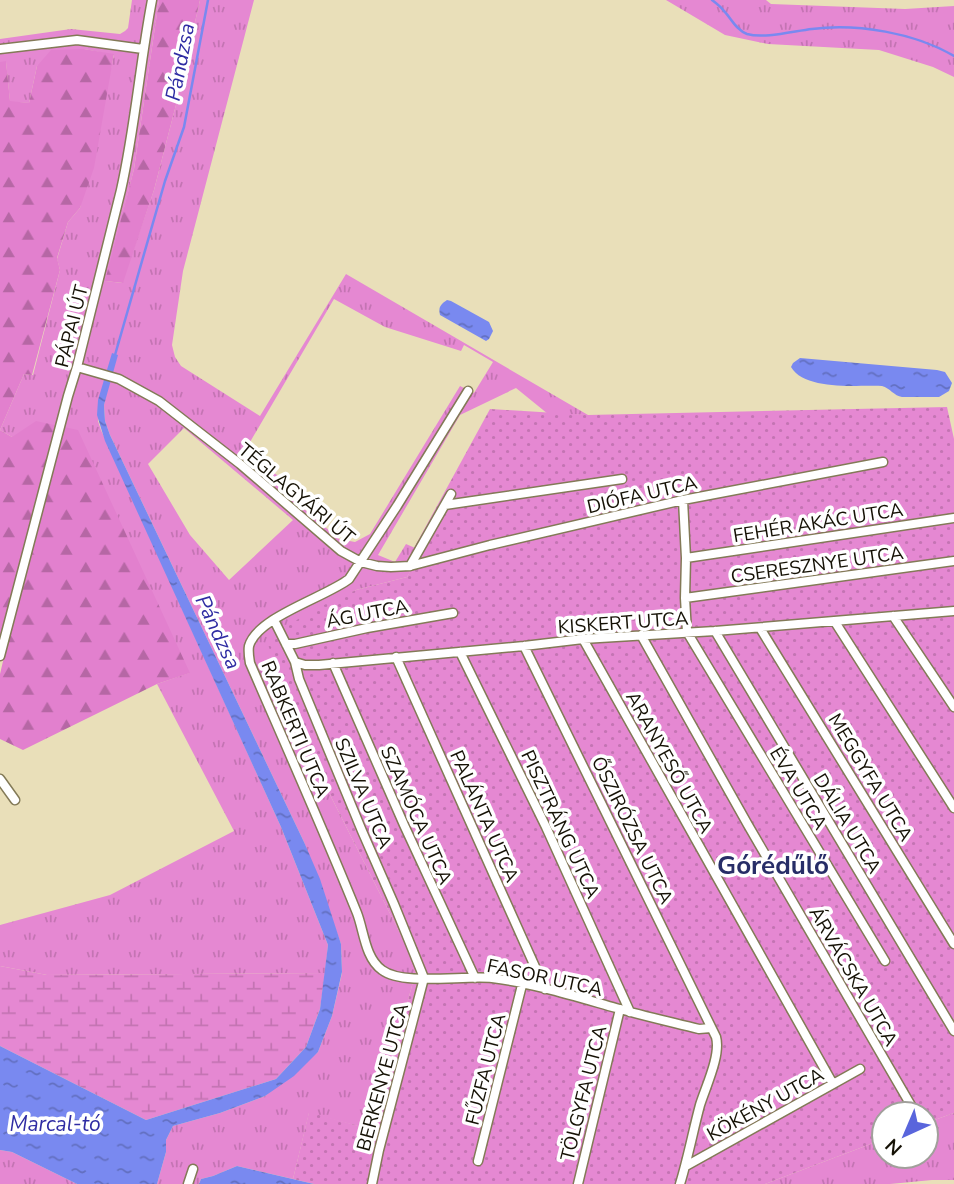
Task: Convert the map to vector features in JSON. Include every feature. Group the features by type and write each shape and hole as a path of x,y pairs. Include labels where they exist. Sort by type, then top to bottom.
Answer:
{"street":[{"name":"PÁPAI ÚT","path":"0,656 78,366 128,161 152,0"},
{"path":"0,49 77,40 143,49"},
{"name":"TÉGLAGYÁRI ÚT","path":"78,366 119,379 159,401 240,464 341,551 361,562 468,391"},
{"name":"DIÓFA UTCA","path":"410,566 684,500 883,462"},
{"path":"445,505 622,479"},
{"path":"361,562 391,567 410,566 451,494"},
{"path":"684,500 687,632"},
{"name":"FEHÉR AKÁC UTCA","path":"687,558 954,518"},
{"name":"CSERESZNYE UTCA","path":"685,598 954,561"},
{"name":"RABKERTI UTCA","path":"361,562 341,585 307,600 258,632 249,645 248,654 327,839 374,963"},
{"name":"KISKERT UTCA","path":"295,662 305,665 333,663 583,639 953,613"},
{"name":"ÁG UTCA","path":"286,644 453,614"},
{"path":"893,616 954,707"},
{"name":"SZILVA UTCA","path":"274,620 295,662 299,679 424,978"},
{"path":"835,622 954,808"},
{"name":"MEGGYFA UTCA","path":"760,628 954,944"},
{"name":"DÁLIA UTCA","path":"715,631 954,1031"},
{"name":"ÉVA UTCA","path":"687,632 885,961"},
{"name":"ÁRVÁCSKA UTCA","path":"641,635 908,1100"},
{"name":"ARANYESŐ UTCA","path":"583,639 833,1084"},
{"name":"ŐSZIRÓZSA UTCA","path":"524,646 711,1028"},
{"name":"PISZTRÁNG UTCA","path":"460,652 546,827 631,1012"},
{"name":"PALÁNTA UTCA","path":"396,657 545,989"},
{"name":"SZAMÓCA UTCA","path":"333,663 475,978"},
{"path":"0,779 15,800"},
{"name":"FASOR UTCA","path":"374,963 390,975 400,977 492,978 699,1029 711,1028"},
{"name":"BERKENYE UTCA","path":"372,1184 424,978"},
{"name":"FŰZFA UTCA","path":"478,1161 523,985"},
{"name":"TÖLGYFA UTCA","path":"578,1184 620,1009"},
{"path":"680,1184 717,1052 718,1043 711,1028"},
{"name":"KÖKÉNY UTCA","path":"686,1166 860,1069"},
{"path":"188,1184 193,1169"}],"green space":[{"path":"132,0 159,0 134,169 106,281 122,283 154,190 200,0 254,0 183,271 172,345 181,366 260,416 346,274 588,415 548,414 516,388 460,415 378,555 395,562 406,544 422,551 407,577 356,590 267,640 321,777 417,967 373,1130 309,1113 293,1179 237,1166 201,1179 199,1184 157,1184 166,1152 166,1140 173,1126 220,1113 265,1096 318,1052 332,1016 342,973 341,944 304,842 110,435 105,421 104,405 113,354 98,421 101,430 281,827 328,945 325,973 47,975 0,966 0,925 110,895 234,831 157,684 189,673 12,437 0,430 24,374 33,375 60,270 57,259 68,222 80,208 114,55 84,49 37,66 29,103 10,102 6,62 0,62 0,39 71,29 120,34 128,28","holes":["334,299 385,327 461,351 464,345 493,362 474,393 460,386 370,534 355,542 339,539 289,496 295,486 243,454","184,428 293,520 229,580 190,535 148,464"]},
{"path":"159,0 200,0 154,190 123,283 105,281 134,169"},
{"path":"666,0 766,0 771,4 905,9 954,6 954,77 933,67 879,50 768,44 725,35"},
{"path":"84,49 114,54 94,168 80,208 68,222 57,258 60,270 32,375 24,374 0,430 0,62 6,61 10,101 29,103 37,66 51,50"},
{"path":"947,407 954,439 954,1113 940,1118 940,1100 870,1100 870,1144 765,1184 314,1184 293,1179 309,1112 373,1130 417,967 321,777 266,640 309,612 356,590 407,577 421,551 414,548 490,409 588,415"},
{"path":"36,421 78,430 190,673 157,684 23,750 0,739 0,674 4,657 0,657 0,430 12,437"},
{"path":"0,966 47,975 325,973 320,1009 306,1047 276,1079 146,1120 0,1046"},
{"path":"954,1113 954,1180 890,1184 765,1184 870,1144 870,1170 940,1170 940,1118"},
{"path":"0,1150 12,1152 77,1184 0,1184"}],"water":[{"path":"447,300 489,322 493,331 489,339 486,341 440,315 440,306"},
{"name":"Marcal-tó","path":"112,353 118,355 104,405 105,421 110,435 304,842 320,879 341,944 342,972 332,1016 318,1052 294,1076 265,1096 220,1113 173,1126 166,1140 166,1152 157,1184 77,1184 12,1152 0,1150 0,1046 146,1120 276,1079 306,1047 320,1009 328,945 281,827 105,441 97,415 98,400"},
{"path":"800,358 937,370 945,372 952,383 949,391 939,397 902,397 882,386 833,385 808,380 798,375 791,367"},
{"path":"237,1166 314,1184 199,1184 201,1179"}],"waterway":[{"name":"Pándzsa","path":"115,355 165,181 184,127 208,0"},
{"path":"712,0 747,34 770,35 848,27 904,36 954,56"}],"district":[{"name":"Górédűlő","path":"773,865"}]}
